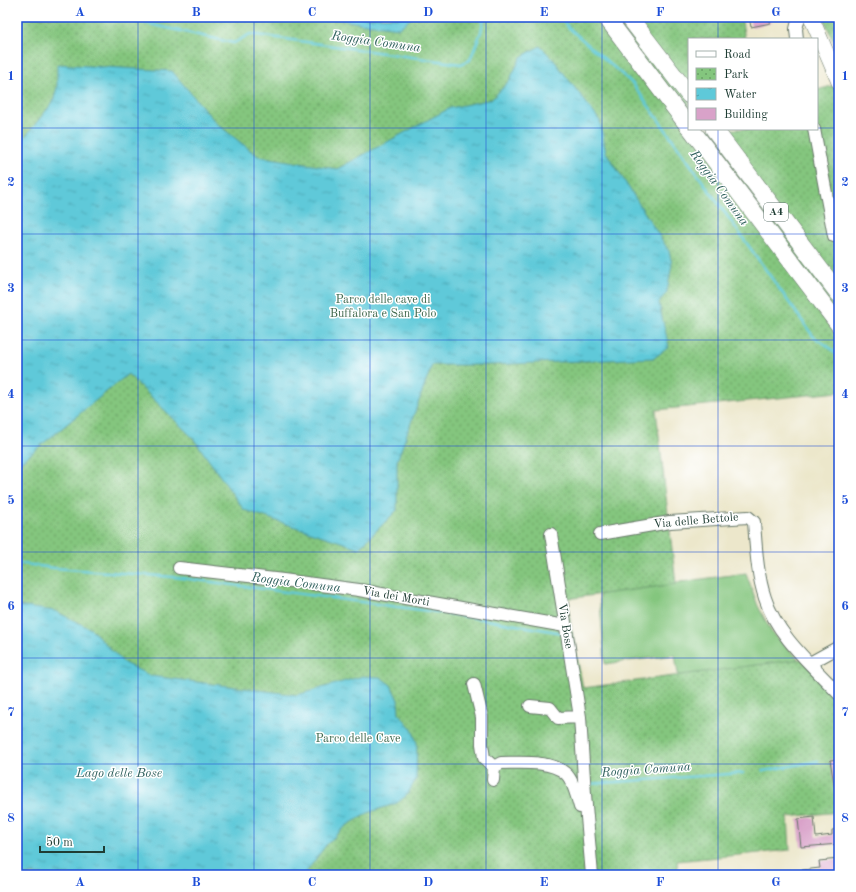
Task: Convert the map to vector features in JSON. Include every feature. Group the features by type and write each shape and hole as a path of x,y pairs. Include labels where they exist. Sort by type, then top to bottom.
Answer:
{"highway":[{"name":"A4","path":"606,17 688,125"},
{"path":"629,17 688,95"},
{"name":"A4","path":"692,130 839,325"},
{"name":"A4","path":"715,130 839,294"}],"main road":[{"path":"811,17 839,82"}],"street":[{"path":"797,38 796,30 799,17"},
{"path":"814,130 834,236"},
{"name":"Via delle Bettole","path":"600,534 670,522 748,517 754,522 760,578 771,614 787,639 839,694"},
{"name":"Via Bose","path":"551,534 580,717 592,875"},
{"name":"Via dei Morti","path":"179,568 359,590 565,626"},
{"path":"810,663 839,647"},
{"path":"474,684 482,717 482,744 484,758 494,767"},
{"path":"530,706 550,708 558,718 580,717"},
{"path":"494,767 501,763 550,765 566,773 575,789 588,835"},
{"path":"493,780 494,767"}],"green space":[{"name":"Parco delle cave di Buffalora e San Polo","path":"17,17 741,17 745,38 688,38 688,130 818,130 818,90 839,84 839,392 656,410 676,584 566,599 583,688 801,659 839,700 839,812 788,817 790,850 677,861 678,875 17,875"},
{"path":"823,17 839,17 839,54"},
{"path":"746,573 758,606 772,633 798,658 785,668 679,680 675,655 605,664 599,593"}],"water":[{"path":"322,17 413,17 399,28"},
{"path":"540,46 553,59 600,121 606,152 669,251 672,264 667,292 659,302 669,347 654,358 488,365 432,365 397,461 397,510 359,548 244,510 193,438 128,374 17,465 17,147 53,102 57,87 57,64 172,71 217,124 258,156 337,169 450,108 492,99 509,81 521,57"},
{"name":"Lago delle Bose","path":"17,606 55,611 91,629 124,663 151,676 297,695 363,676 380,677 391,685 398,700 399,714 412,729 417,743 416,779 407,795 397,803 368,813 346,826 326,845 304,875 17,875"}],"building":[{"path":"749,17 767,17 771,23 751,27"},
{"path":"839,759 839,789 835,790 830,760"},
{"path":"814,817 816,837 832,835 832,830 839,829 839,844 801,847 798,819"},
{"path":"839,859 839,875 802,875 802,870 820,868 819,861"}],"waterway":[{"name":"Roggia Comuna","path":"118,17 234,43 250,34 461,64 470,60 481,32 484,17"},
{"name":"Roggia Comuna","path":"560,17 569,28 633,84 813,336 831,349 839,359"},
{"name":"Roggia Comuna","path":"17,563 54,568 174,577 451,614 563,633"},
{"name":"Roggia Comuna","path":"763,771 818,761"},
{"name":"Roggia Comuna","path":"588,784 743,773"}],"park label":[{"name":"Parco delle Cave","path":"358,739"}]}
